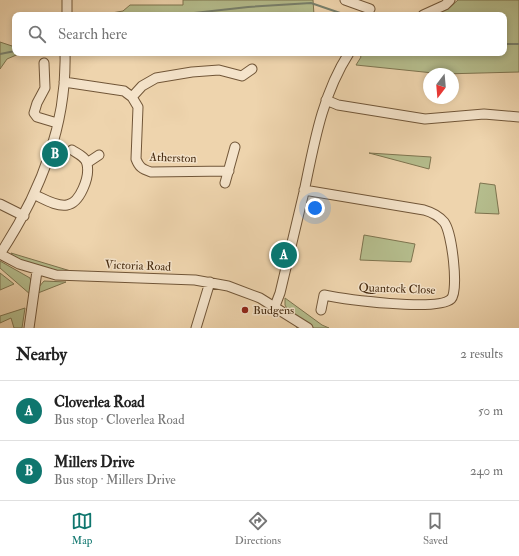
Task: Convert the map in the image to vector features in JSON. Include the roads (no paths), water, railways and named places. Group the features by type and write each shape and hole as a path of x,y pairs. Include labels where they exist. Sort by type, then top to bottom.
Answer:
{"street":[{"path":"67,0 67,12"},
{"path":"345,0 369,8"},
{"path":"430,12 445,5 450,0"},
{"path":"0,254 24,216 34,195 49,155 57,123 64,82 65,56"},
{"path":"275,306 280,293 326,100 347,56"},
{"path":"44,63 45,88 37,103 34,113 37,117 57,123"},
{"path":"64,82 124,91 132,97 142,86 156,78 192,72 219,70 242,76 252,70"},
{"name":"Atherston","path":"132,97 138,107 136,159 139,166 151,172 229,171"},
{"path":"326,100 338,105 425,119 484,114 519,117"},
{"path":"226,183 235,147"},
{"path":"34,195 60,205 74,203 85,182 87,163 84,158 72,150"},
{"path":"87,163 99,155"},
{"name":"Quantock Close","path":"304,190 424,210 439,217 445,223 450,236 455,288 451,299 446,302 397,304 356,301 324,295 321,310"},
{"path":"0,204 24,216"},
{"name":"Victoria Road","path":"0,254 37,271 79,277 157,278 210,282 240,290 260,298 308,328"},
{"path":"29,328 37,271"},
{"path":"196,328 210,282"}],"waterway":[{"path":"203,12 248,7 311,3 337,12"},
{"path":"507,44 519,44"},
{"path":"0,54 12,52"}],"place":[{"name":"Millers Drive","path":"55,154"},
{"name":"Cloverlea Road","path":"284,255"},
{"name":"Budgens","path":"245,310"}]}
